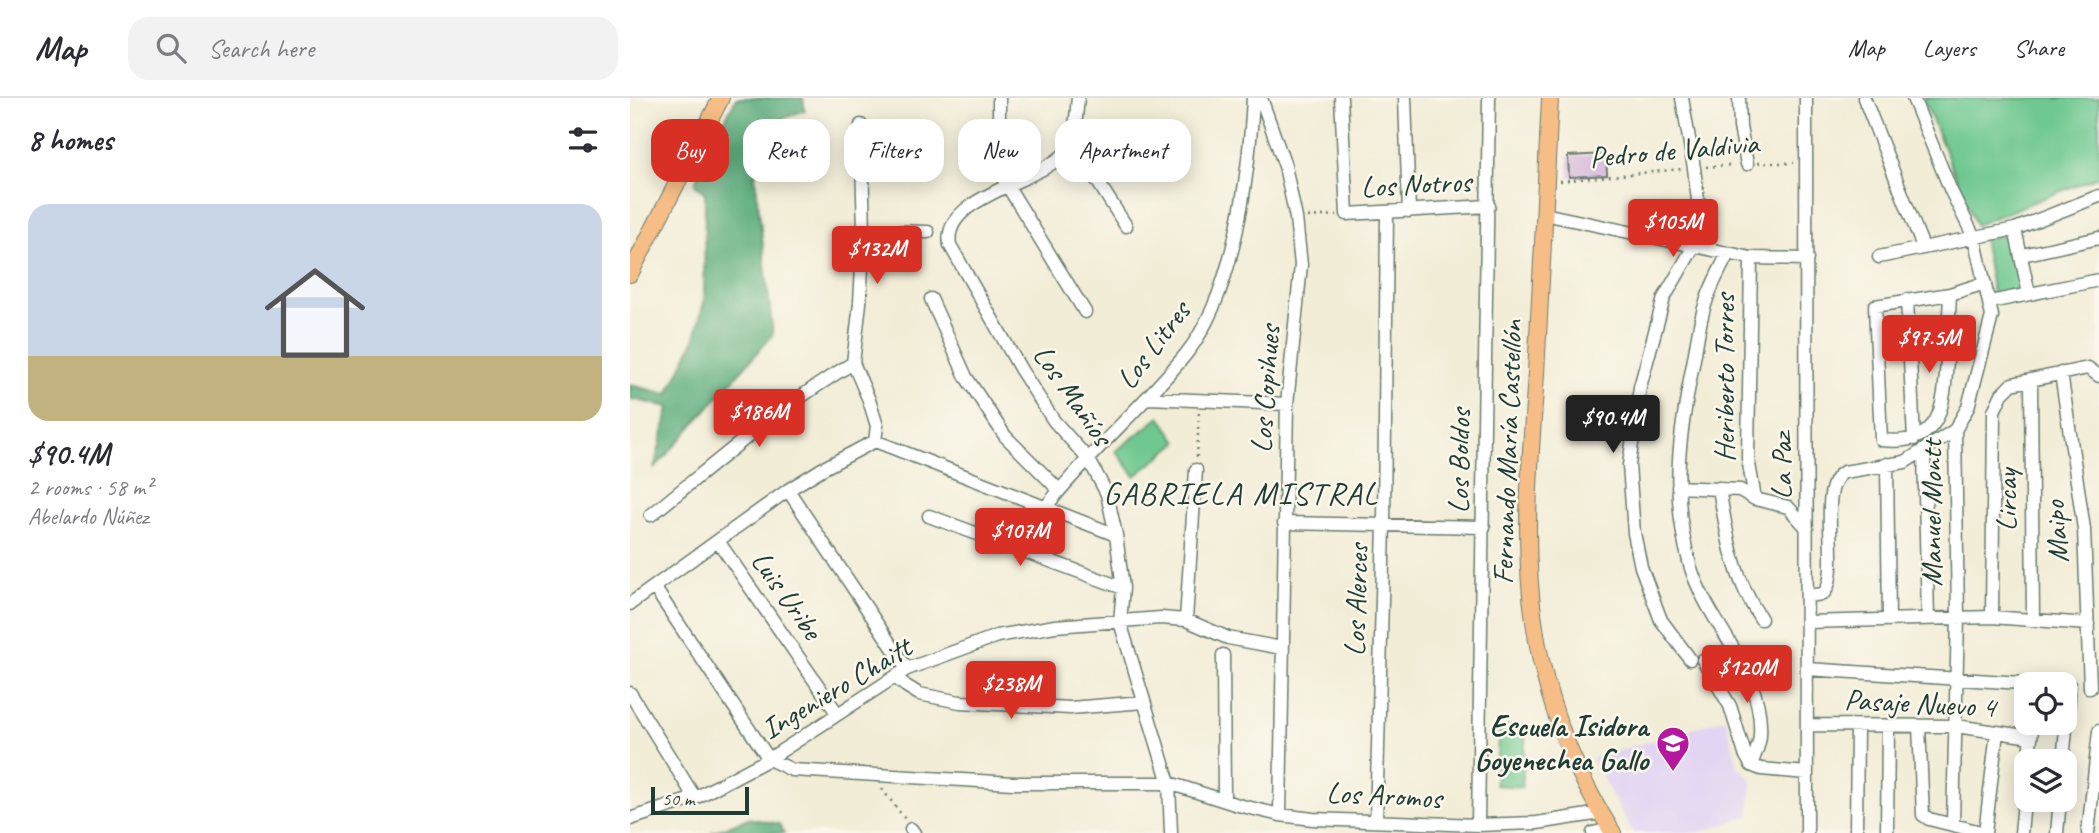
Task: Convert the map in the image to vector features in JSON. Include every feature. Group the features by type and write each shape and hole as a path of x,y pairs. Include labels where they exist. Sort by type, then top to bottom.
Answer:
{"main road":[{"path":"630,274 721,98"},
{"name":"Fernando María Castellón","path":"1550,98 1529,501 1533,620 1542,664 1560,724 1576,766 1612,831"}],"street":[{"path":"999,98 999,164 1007,187 1085,312"},
{"path":"1075,119 1078,98"},
{"name":"Los Litres","path":"1045,508 1187,353 1214,307 1238,219 1252,98"},
{"name":"Los Copihues","path":"1261,98 1285,166 1296,218 1301,265 1287,404 1280,815"},
{"path":"1341,98 1347,214"},
{"path":"1405,98 1409,211"},
{"name":"Los Boldos","path":"1478,825 1489,98"},
{"path":"1682,98 1694,168 1699,247 1664,298 1640,387 1629,465 1634,533 1641,567 1661,620 1696,660 1730,706 1751,765 1761,769 1807,773"},
{"path":"1739,98 1740,127 1747,163"},
{"name":"La Paz","path":"1806,98 1807,833"},
{"path":"1864,98 1923,247"},
{"name":"Manuel Montt","path":"1913,98 1973,237 1992,316 1968,407 1955,430 1958,617 1953,823"},
{"name":"Los Mañíos","path":"1055,160 969,206 957,216 951,227 950,245 1021,370 1054,421 1089,460 1107,494 1123,588 1120,622 1169,783 1171,833"},
{"path":"863,182 864,231 853,363 877,426 875,441"},
{"path":"1098,182 1126,226"},
{"path":"1879,257 2015,229 2099,196"},
{"name":"Los Notros","path":"1347,214 1489,206"},
{"name":"Los Alerces","path":"1376,821 1384,525 1387,212"},
{"path":"1544,214 1751,258 1807,259"},
{"path":"2015,229 2029,294"},
{"path":"864,231 928,232"},
{"path":"2022,256 2099,238"},
{"path":"1728,253 1705,303 1680,432 1678,487 1681,529 1701,597 1747,672 1760,708 1760,737 1751,765"},
{"name":"Heriberto Torres","path":"1751,258 1748,458 1755,499"},
{"path":"1990,302 2099,280"},
{"path":"1914,439 1906,300 1950,294 1985,283"},
{"name":"Manuel Montt","path":"1906,300 1875,306 1881,440 1914,439 1932,426 1942,408 1950,294"},
{"path":"931,299 966,377 1005,436 1059,490"},
{"path":"651,515 760,426 820,382 853,363"},
{"path":"1992,617 1994,411 2002,394 2012,384 2088,368 2096,373"},
{"name":"Maipo","path":"2061,373 2084,529 2094,688"},
{"name":"Lircay","path":"2031,380 2033,620"},
{"path":"1148,398 1287,404"},
{"path":"1807,596 1823,594 1830,581 1829,520 1835,479 1844,472 1905,462 1955,430"},
{"path":"630,604 788,490 821,469 875,441 1116,535"},
{"path":"1924,451 1928,619"},
{"path":"1887,464 1889,620"},
{"path":"1186,621 1196,470"},
{"path":"1678,487 1740,491 1755,499 1788,507 1807,528"},
{"path":"1719,488 1734,564 1742,588 1761,619"},
{"path":"788,490 901,673 906,686 919,694 960,702 1070,708 1144,702"},
{"path":"929,516 1123,588"},
{"path":"1284,523 1484,527"},
{"name":"Luis Uribe","path":"718,541 837,713"},
{"path":"654,587 769,759"},
{"path":"1807,622 1992,617 2088,624"},
{"name":"Ingeniero Chaitt","path":"630,819 695,798 769,759 901,673 997,636 1055,626 1161,618 1186,621 1228,638 1282,649"},
{"path":"1223,655 1224,800"},
{"path":"1807,669 2014,683"},
{"path":"630,693 695,798"},
{"name":"Pasaje Nuevo 4","path":"1807,725 1956,726 2031,737"},
{"path":"1856,833 1857,726"},
{"path":"1886,833 1888,726"},
{"path":"1919,726 1923,815 1928,819 1985,833 1997,732"},
{"path":"2088,833 2099,731"},
{"path":"2030,749 2031,737"},
{"name":"Los Aromos","path":"769,759 792,770 872,775 1013,783 1169,783 1280,815 1478,825 1537,823 1601,813"},
{"path":"2021,833 2023,812"},
{"path":"2057,833 2059,812"},
{"path":"1593,833 1612,831"}],"path":[{"name":"Pedro de Valdivia","path":"1546,183 1747,163 1806,162"},
{"path":"1296,218 1347,214"},
{"path":"1196,470 1200,401"},
{"path":"872,775 910,827"}],"shaded area":[{"name":"Escuela Isidora Goyenechea Gallo","path":"1726,718 1738,767 1752,780 1749,816 1697,833 1633,833 1592,759"}],"green space":[{"path":"736,98 803,98 805,110 782,119 743,119 743,182 756,182 773,335 654,469 669,407 630,399 630,385 668,394 694,341 704,302 705,193 695,184 729,182 729,119 725,119"},
{"path":"1923,98 2099,98 2099,176 1976,225"},
{"path":"2011,233 2021,289 1993,294 1983,238"},
{"path":"1160,417 1178,442 1135,476 1116,451"},
{"path":"1499,726 1526,727 1522,787 1495,785"},
{"path":"748,818 779,824 784,833 711,833"}],"building":[{"path":"1606,154 1607,175 1569,177 1568,156"}],"place":[{"name":"Escuela Isidora Goyenechea Gallo","path":"1673,773"}],"district":[{"name":"GABRIELA MISTRAL","path":"1241,493"}]}
